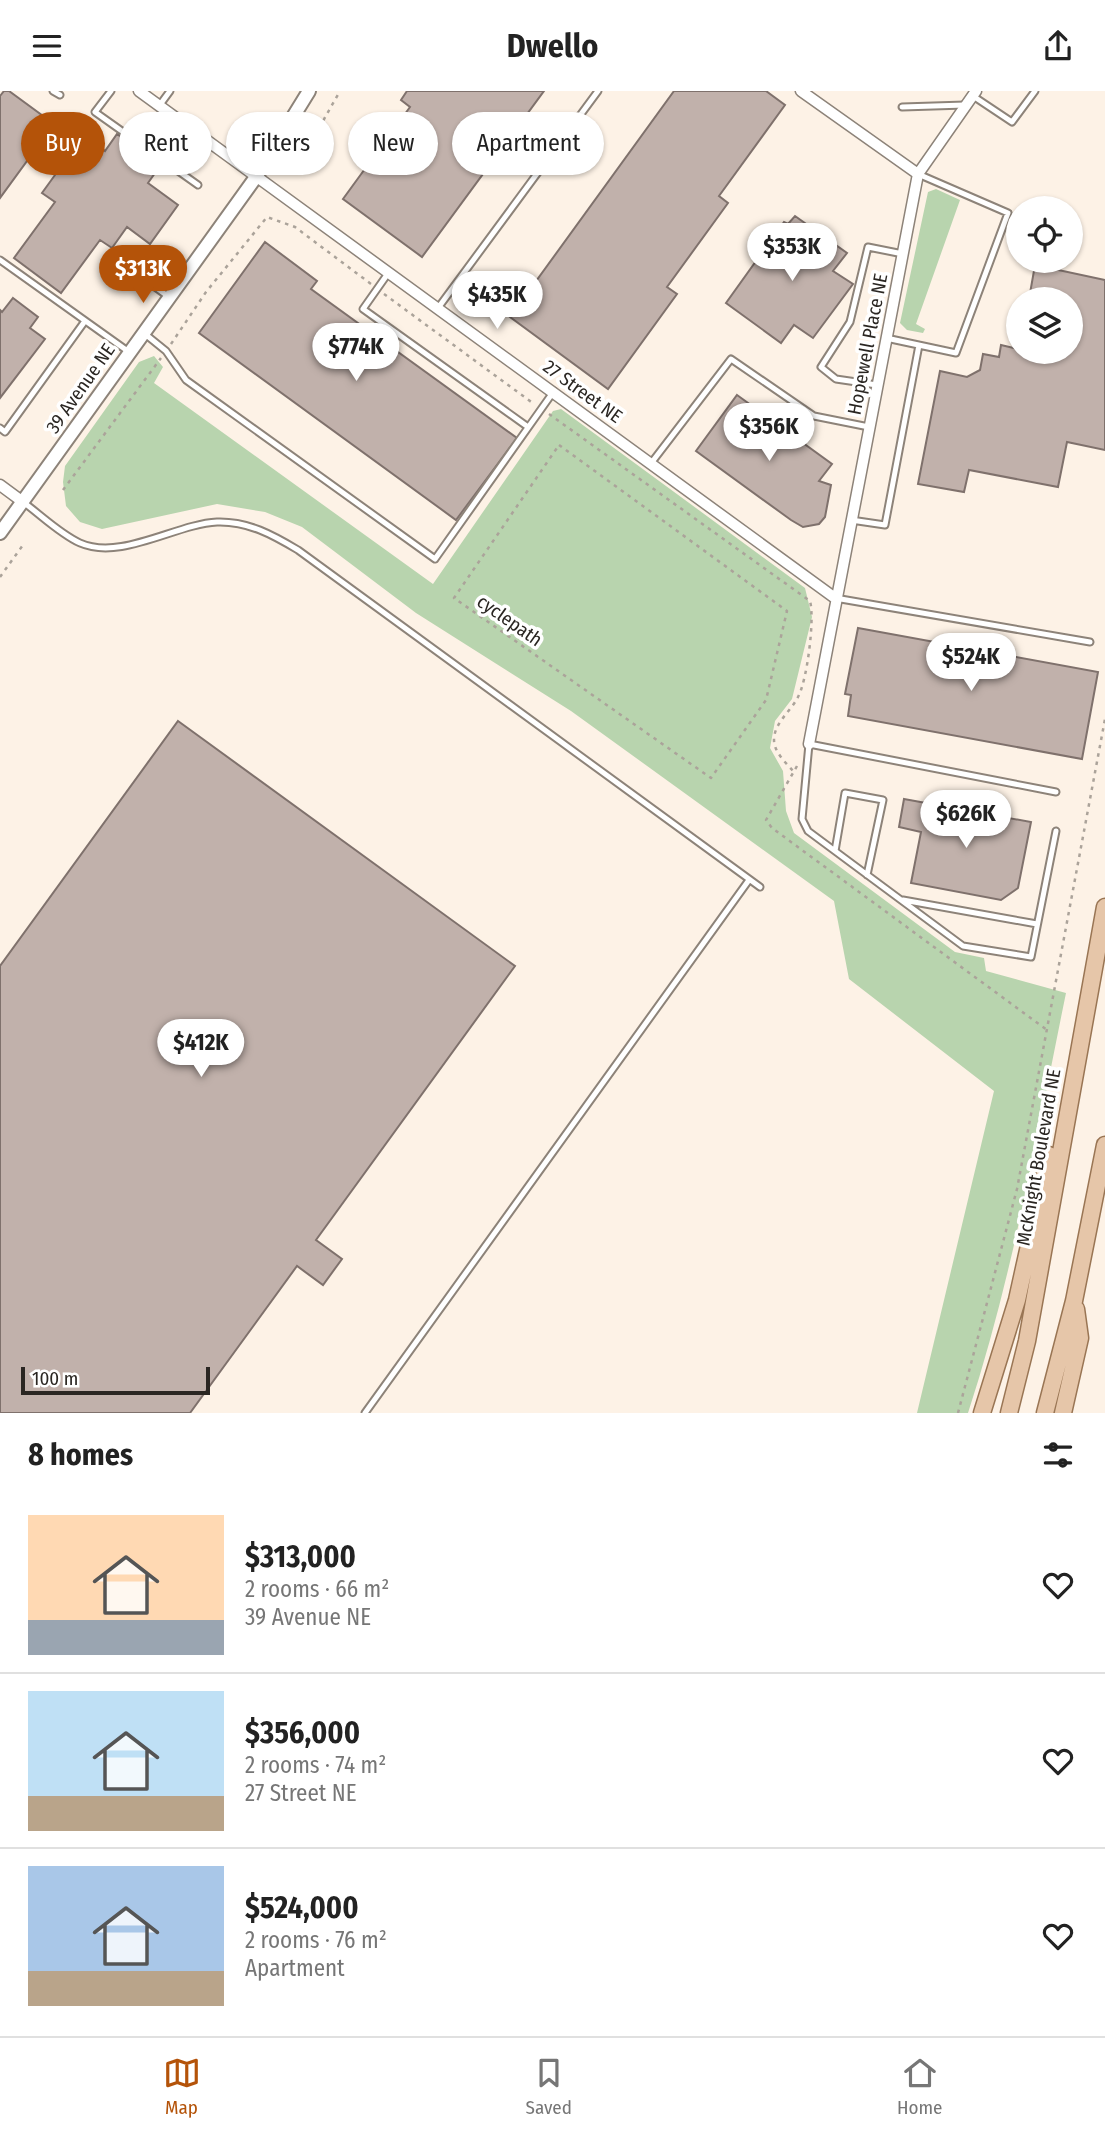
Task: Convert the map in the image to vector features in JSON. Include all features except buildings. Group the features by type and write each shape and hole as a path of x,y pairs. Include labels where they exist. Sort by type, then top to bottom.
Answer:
{"main road":[{"name":"McKnight Boulevard NE","path":"1009,1413 1027,1342 1105,907"},
{"path":"982,1413 1017,1300 1053,1137 1068,1107"},
{"path":"1045,1413 1074,1301 1105,1145"},
{"path":"1063,1413 1080,1338 1074,1301"}],"street":[{"name":"27 Street NE","path":"139,91 835,598"},
{"name":"39 Avenue NE","path":"0,533 257,177 309,91"},
{"path":"801,91 918,174"},
{"name":"Hopewell Place NE","path":"809,744 918,174 974,93"},
{"path":"0,485 23,502"}],"lane":[{"path":"53,91 60,96"},
{"path":"111,91 95,112 198,185"},
{"path":"159,106 170,91"},
{"path":"438,307 598,91"},
{"path":"974,93 1012,122 1035,91"},
{"path":"902,107 966,105"},
{"path":"886,338 956,352 1008,213 918,174"},
{"path":"877,385 836,379 821,367 850,322 868,247 903,254"},
{"path":"114,257 169,297"},
{"path":"0,260 129,352"},
{"path":"389,272 363,309 528,428"},
{"path":"0,428 5,432 85,321"},
{"path":"143,333 166,351 186,380 435,559 554,391"},
{"path":"851,520 885,525 919,345"},
{"path":"652,463 731,359 814,416 869,427"},
{"path":"23,502 80,543 101,548 130,544 216,522 267,531 309,558 760,887"},
{"path":"835,598 1090,642"},
{"path":"1056,792 809,744 802,819 808,831 963,946 1031,957 1056,831"},
{"path":"835,851 845,793 883,800 867,875"},
{"path":"365,1413 749,880"},
{"path":"901,900 1037,924"}],"path":[{"path":"328,112 340,91"},
{"path":"267,217 295,227 541,409 810,601 812,628 799,696 778,726 774,740 778,752 794,772"},
{"name":"cyclepath","path":"559,445 787,611 766,700 710,778 454,598 559,445"},
{"path":"0,577 23,545"},
{"path":"958,1413 1017,1189 1105,719"}],"green space":[{"path":"936,189 960,200 916,324 925,329 923,333 907,330 900,323 928,192"},
{"path":"154,356 163,367 154,383 433,584 553,411 561,409 805,588 812,617 792,699 775,721 770,748 783,771 786,811 794,833 955,952 984,958 986,971 1066,993 1011,1257 968,1413 917,1413 994,1091 849,979 834,901 571,711 416,613 302,527 265,512 217,504 102,529 80,522 66,506 63,482 65,466 139,362"}]}
